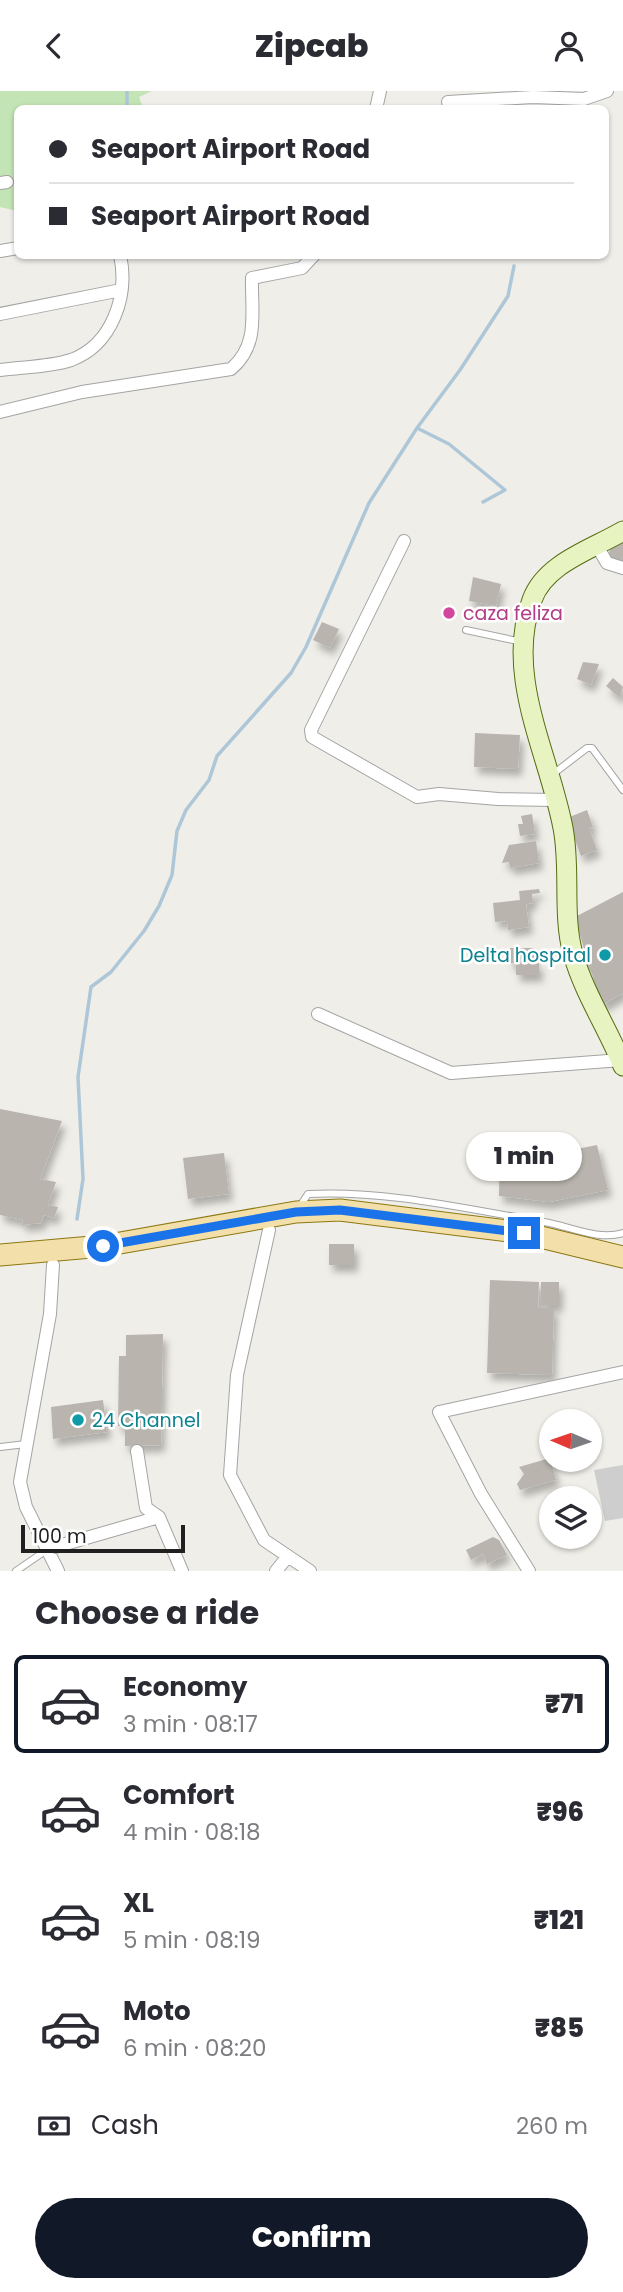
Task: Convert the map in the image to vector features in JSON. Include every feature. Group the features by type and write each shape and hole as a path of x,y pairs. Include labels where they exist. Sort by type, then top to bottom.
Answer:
{"main road":[{"path":"622,1063 573,956 563,828 526,683 524,642 532,597 545,579 562,563 623,531"},
{"path":"0,1255 128,1243 296,1212 340,1210 524,1233 621,1258"},
{"path":"0,1269 53,1265 269,1230 330,1224 379,1226 621,1258"}],"street":[{"path":"448,102 533,97 584,99 607,91"},
{"path":"0,369 68,361 94,347 116,319 121,290 120,259"},
{"path":"0,412 82,392 231,369 246,353 251,339 252,278 302,268 310,259"},
{"path":"0,314 121,290"},
{"path":"404,541 311,730 312,737 417,797 439,794 555,800"},
{"path":"597,547 607,563 623,568"},
{"path":"318,1014 451,1073 622,1063"},
{"path":"269,1230 237,1375 230,1475 264,1540 310,1571"},
{"path":"53,1265 48,1328 20,1482 26,1507 58,1571"},
{"path":"529,1571 481,1494 439,1412 623,1372"},
{"path":"137,1451 146,1508 159,1517 181,1571"},
{"path":"48,1549 159,1517"},
{"path":"276,1571 288,1556"}],"lane":[{"path":"466,630 524,642"},
{"path":"549,778 587,748 592,748 623,790"},
{"path":"296,1212 308,1194 363,1193 550,1223 602,1235 623,1233"},
{"path":"0,1447 26,1444"},
{"path":"16,1571 48,1549"}],"shaded area":[{"path":"623,1465 623,1518 605,1521 602,1486 597,1486 594,1472 602,1472 602,1469"}],"green space":[{"path":"0,91 152,91 139,97 142,105 14,105 14,210 0,207"}],"building":[{"path":"623,540 623,562 617,563 608,557 610,549"},
{"path":"473,577 501,584 496,606 469,601"},
{"path":"322,622 339,629 330,648 313,640"},
{"path":"583,662 599,664 591,685 577,679"},
{"path":"613,678 623,687 620,698 606,686"},
{"path":"475,733 520,735 518,769 474,767"},
{"path":"587,810 593,827 589,828 597,850 581,856 567,818"},
{"path":"532,814 535,834 520,836 518,824 523,824 521,816"},
{"path":"536,841 539,863 510,868 509,862 502,863 509,845"},
{"path":"539,889 540,893 532,894 533,903 526,904 529,927 508,930 507,921 495,922 493,903 520,900 519,891"},
{"name":"Delta hospital","path":"623,892 623,993 601,1006 592,974 581,954 585,952 575,917"},
{"path":"510,948 534,948 534,963 539,963 539,975 516,975 516,963 510,963"},
{"path":"0,1109 62,1121 40,1179 56,1182 48,1205 58,1207 54,1218 44,1215 41,1223 22,1225 23,1220 0,1215"},
{"path":"500,1141 551,1143 552,1154 597,1145 608,1190 549,1202 499,1196"},
{"path":"224,1153 229,1194 188,1199 183,1158"},
{"path":"329,1244 354,1244 354,1265 329,1265"},
{"path":"490,1280 539,1282 538,1308 554,1308 552,1375 487,1373"},
{"path":"541,1282 559,1282 559,1305 540,1305"},
{"path":"163,1334 161,1445 125,1446 125,1426 118,1426 119,1356 126,1356 126,1335"},
{"name":"24 Channel","path":"103,1400 107,1432 53,1439 51,1407"},
{"path":"539,1461 539,1472 554,1472 556,1480 520,1490 517,1484 524,1474 519,1467"},
{"path":"493,1537 499,1540 507,1555 487,1564 483,1554 471,1560 466,1550"}],"waterway":[{"path":"127,91 127,105"},
{"path":"417,428 460,370 508,296 514,266"},
{"path":"77,1219 83,1179 78,1077 91,987 111,972 144,931 159,906 172,875 177,831 186,810 209,780 217,756 291,673 306,647 369,503 417,428 449,444 505,490 483,502"}],"place":[{"name":"caza feliza","path":"449,613"},
{"name":"Delta hospital","path":"605,955"},
{"name":"24 Channel","path":"78,1420"}],"route":[{"path":"103,1246 296,1212 340,1210 471,1224 524,1233"}]}
